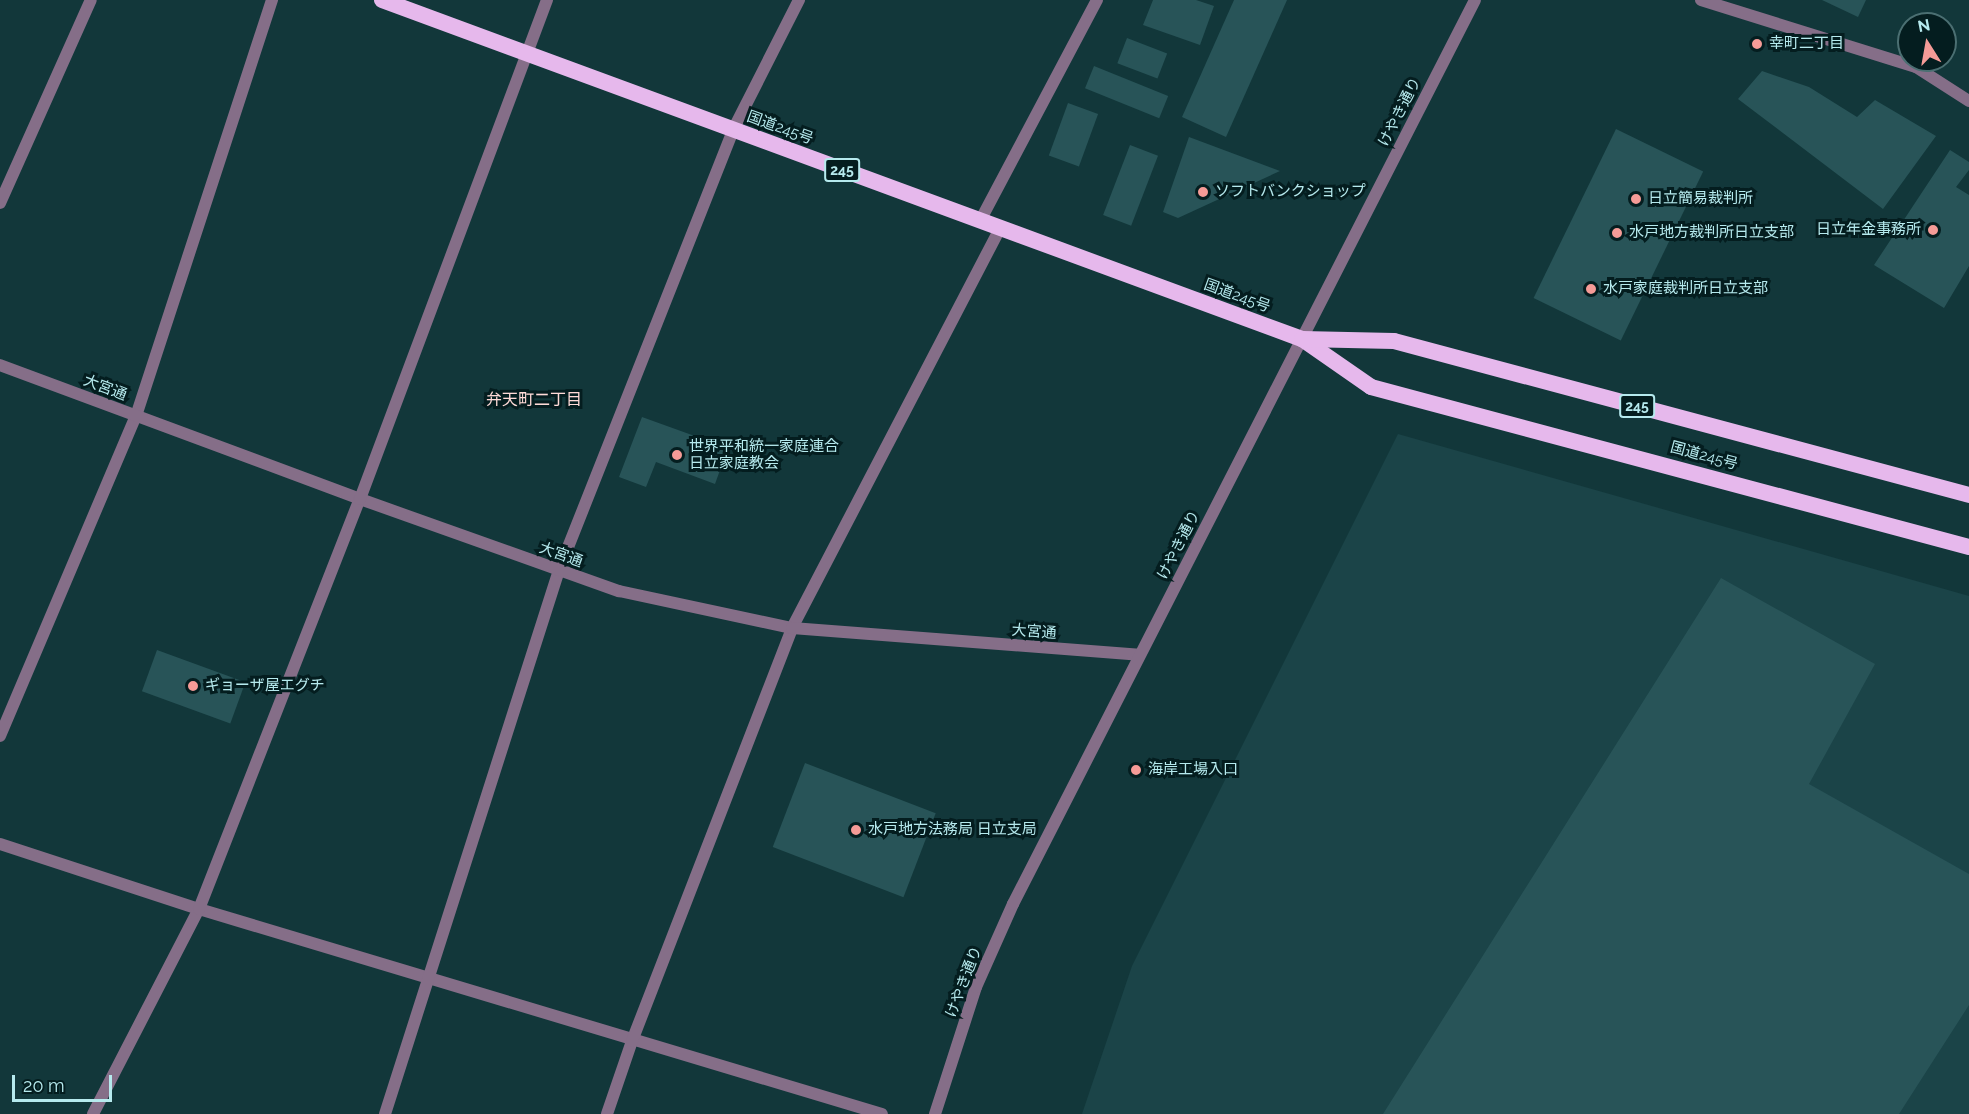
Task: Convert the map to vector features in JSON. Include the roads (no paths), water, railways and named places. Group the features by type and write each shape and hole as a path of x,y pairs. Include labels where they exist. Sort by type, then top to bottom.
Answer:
{"highway":[{"name":"国道245号","path":"382,0 1302,339 1371,387 1969,547"},
{"name":"国道245号","path":"1302,339 1394,341 1969,495"}],"street":[{"path":"0,203 91,0"},
{"path":"0,736 136,416 272,0"},
{"path":"93,1114 198,909 360,499 547,0"},
{"path":"385,1114 559,570 733,130 799,0"},
{"path":"981,221 1097,0"},
{"name":"けやき通り","path":"935,1114 976,987 1003,925 1475,0"},
{"path":"1701,0 1916,67 1969,101"},
{"path":"607,1114 632,1041 792,628 1000,228"},
{"name":"大宮通","path":"0,365 360,499 619,591 792,628 1139,655"},
{"path":"0,844 198,909 632,1041 882,1114"}],"place":[{"name":"幸町二丁目","path":"1757,44"},
{"name":"ソフトバンクショップ","path":"1203,192"},
{"name":"日立簡易裁判所","path":"1636,199"},
{"name":"日立年金事務所","path":"1933,230"},
{"name":"水戸地方裁判所日立支部","path":"1617,233"},
{"name":"水戸家庭裁判所日立支部","path":"1591,289"},
{"name":"世界平和統一家庭連合 日立家庭教会","path":"677,455"},
{"name":"ギョーザ屋エグチ","path":"193,686"},
{"name":"海岸工場入口","path":"1136,770"},
{"name":"水戸地方法務局 日立支局","path":"856,830"}],"district":[{"name":"弁天町二丁目","path":"534,400"}]}
